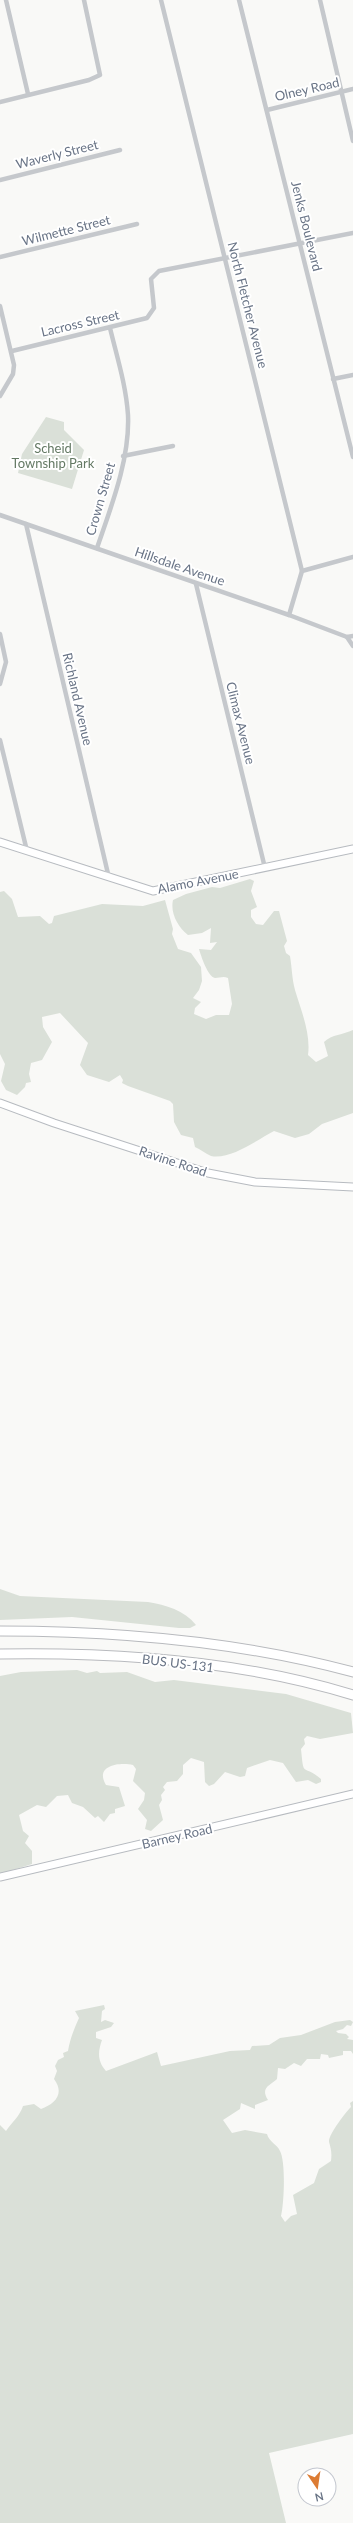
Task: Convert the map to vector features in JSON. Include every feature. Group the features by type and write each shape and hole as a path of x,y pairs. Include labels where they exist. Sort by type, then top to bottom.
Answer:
{"highway":[{"name":"BUS US-131","path":"0,1631 101,1632 165,1637 227,1646 353,1672"},
{"name":"BUS US-131","path":"0,1654 101,1654 163,1660 286,1679 353,1695"}],"street":[{"path":"6,0 28,94"},
{"path":"0,102 90,80 98,76 101,72 84,0"},
{"name":"North Fletcher Avenue","path":"161,0 302,571"},
{"name":"Jenks Boulevard","path":"239,0 301,243 353,457"},
{"path":"320,0 353,141"},
{"name":"Olney Road","path":"267,110 353,89"},
{"name":"Waverly Street","path":"0,180 120,150"},
{"name":"Wilmette Street","path":"0,257 137,224"},
{"path":"225,257 353,233"},
{"name":"Lacross Street","path":"12,350 138,321 151,314 154,305 151,279 156,272 167,268 225,257"},
{"path":"0,306 12,350 13,374 0,396"},
{"name":"Crown Street","path":"97,548 117,485 128,425 126,392 110,328"},
{"path":"333,379 353,374"},
{"name":"Crown Street","path":"123,456 173,446"},
{"name":"Hillsdale Avenue","path":"0,515 196,584 289,614 347,637"},
{"name":"Richland Avenue","path":"26,524 108,878"},
{"path":"289,614 302,571 353,557"},
{"name":"Climax Avenue","path":"196,584 264,868"},
{"path":"0,634 6,662 0,684"},
{"path":"353,636 347,637 353,646"},
{"path":"0,740 27,851"},
{"name":"Alamo Avenue","path":"0,842 108,878 153,891 353,849"},
{"name":"Ravine Road","path":"0,1103 54,1123 208,1173 255,1182 353,1187"},
{"name":"Barney Road","path":"0,1877 353,1794"}],"green space":[{"name":"Scheid Township Park","path":"46,417 64,422 64,430 84,450 72,489 18,473 22,454"},
{"path":"250,879 254,881 251,891 257,907 251,910 251,917 256,924 263,925 274,911 279,911 287,941 284,946 286,953 290,956 294,986 307,1030 309,1047 308,1055 316,1062 328,1056 324,1042 330,1037 353,1030 353,1113 322,1124 309,1134 295,1138 274,1131 235,1152 226,1155 211,1156 195,1147 193,1138 181,1135 174,1122 173,1104 170,1101 122,1083 123,1080 120,1075 109,1082 87,1075 80,1065 88,1043 60,1013 42,1017 43,1027 52,1042 42,1060 31,1063 29,1074 31,1082 26,1083 25,1087 17,1095 6,1090 1,1081 5,1064 0,1054 0,892 4,891 12,899 18,917 40,916 49,924 52,923 54,916 102,904 143,906 165,900 173,929 172,934 178,949 191,953 201,967 202,981 199,990 193,998 201,1002 195,1008 194,1014 206,1019 216,1015 229,1015 232,1004 228,978 212,977 201,956 199,949 211,950 217,942 210,943 211,928 202,933 188,935 181,928 174,915 172,905 173,900 186,894 212,887 220,888"},
{"path":"0,1589 20,1596 155,1603 180,1612 196,1625 190,1628 179,1628 72,1617 0,1620"},
{"path":"77,1670 87,1673 97,1671 100,1673 127,1672 155,1682 174,1680 286,1694 351,1713 353,1733 320,1739 307,1736 304,1739 305,1744 301,1749 303,1764 305,1769 321,1779 321,1782 316,1784 308,1780 296,1782 283,1763 270,1760 247,1768 245,1776 240,1777 225,1772 214,1784 209,1786 205,1782 204,1762 191,1758 183,1765 183,1774 177,1781 167,1782 163,1787 165,1790 161,1795 162,1800 159,1805 163,1820 151,1831 145,1829 147,1820 138,1809 144,1800 145,1793 133,1781 136,1769 133,1765 128,1764 110,1766 103,1773 103,1778 106,1785 119,1787 125,1806 115,1809 115,1813 110,1814 104,1822 98,1816 95,1818 83,1807 72,1803 68,1795 57,1796 46,1807 37,1805 19,1815 23,1831 29,1836 25,1843 32,1851 32,1864 0,1874 0,1676 21,1672"},
{"path":"104,2005 105,2009 102,2011 101,2022 105,2020 114,2023 111,2027 96,2032 96,2038 102,2040 99,2056 106,2071 157,2052 161,2066 230,2051 250,2050 252,2046 269,2045 280,2038 301,2035 335,2022 350,2020 353,2022 351,2026 347,2025 343,2029 336,2031 338,2033 346,2034 349,2037 347,2039 353,2040 353,2054 351,2051 343,2051 343,2055 329,2058 328,2055 321,2054 320,2059 307,2059 301,2066 294,2063 285,2069 278,2068 277,2079 265,2089 268,2100 255,2105 255,2109 241,2103 240,2109 223,2120 232,2133 245,2130 267,2134 269,2139 279,2149 282,2156 284,2173 284,2193 281,2216 285,2222 291,2216 297,2214 293,2195 314,2183 319,2169 331,2161 329,2139 351,2107 350,2103 353,2101 353,2434 269,2453 286,2523 0,2523 0,2125 6,2131 18,2116 23,2106 34,2104 41,2109 57,2098 59,2089 54,2079 57,2071 55,2066 58,2060 64,2057 63,2053 68,2051 72,2034 79,2018 75,2011"}]}
